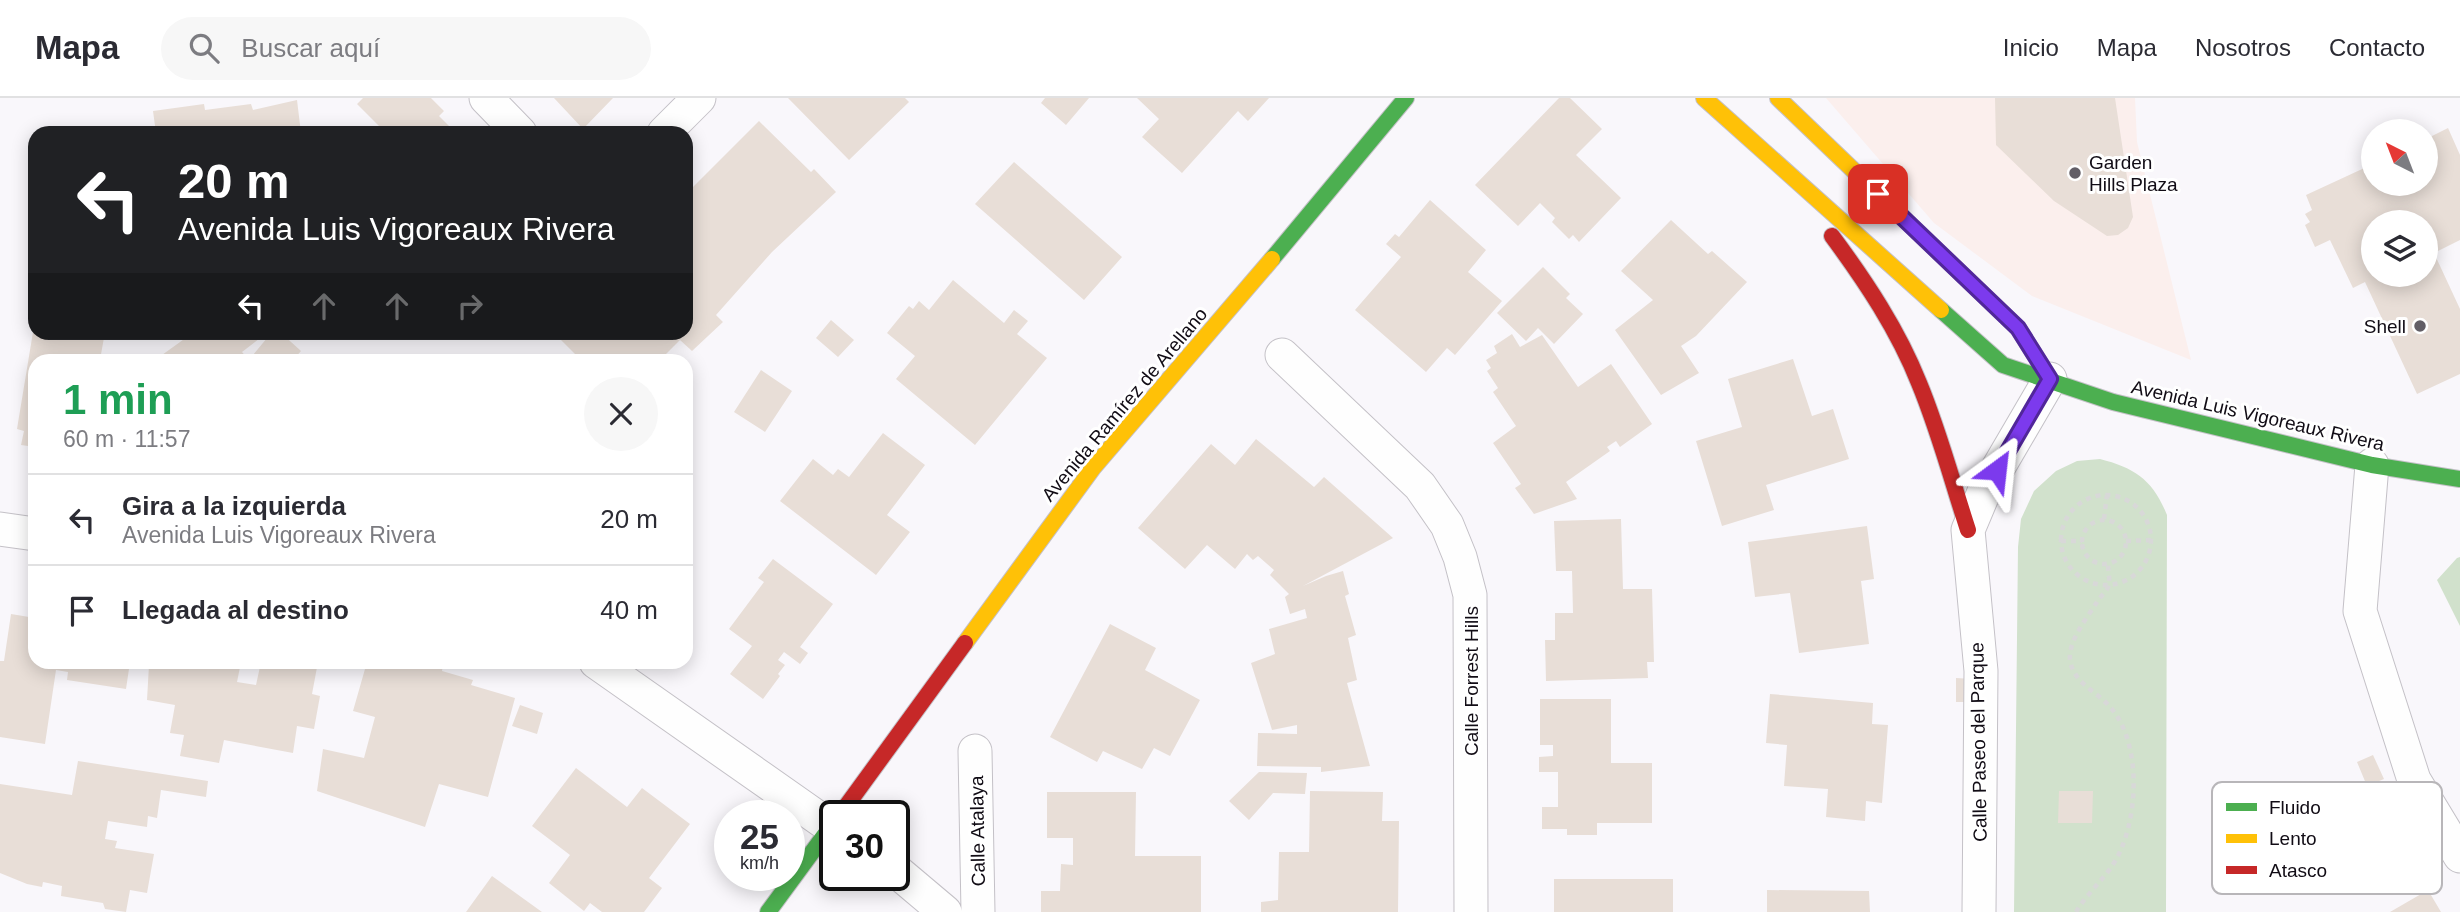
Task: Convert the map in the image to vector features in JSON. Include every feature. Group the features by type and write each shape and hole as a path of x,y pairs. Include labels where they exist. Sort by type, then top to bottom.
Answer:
{"main road":[{"name":"Avenida Ramírez de Arellano","path":"850,800 1093,468 1232,308 1406,98"},
{"name":"Avenida Luis Vigoreaux Rivera","path":"1704,98 2004,365 2113,402 2372,465 2460,479"},
{"path":"1779,98 2018,328 2050,379"},
{"path":"1773,160 1863,275 1894,330 1926,400 1968,530"},
{"name":"Avenida Ramírez de Arellano","path":"768,912 819,843"}],"street":[{"path":"485,98 513,126"},
{"path":"671,126 699,98"},
{"name":"Calle Forrest Hills","path":"1282,355 1420,486 1447,525 1460,557 1470,595 1471,912"},
{"path":"1968,530 1984,492 2050,379"},
{"path":"2372,465 2360,611 2415,782"},
{"path":"0,528 28,533"},
{"name":"Calle Paseo del Parque","path":"1968,530 1981,671 1979,912"},
{"path":"607,669 819,810"},
{"name":"Calle Atalaya","path":"975,751 978,912"},
{"path":"2442,826 2460,856"},
{"path":"910,882 945,912"}],"path":[{"path":"2104,519 2107,495"},
{"path":"2107,495 2126,500 2139,508 2147,520 2151,540 2151,550 2135,575 2123,583 2109,586 2080,578 2069,567 2060,541 2064,524 2072,511 2083,501 2107,495"},
{"path":"2104,519 2117,524 2125,534 2126,541 2121,556 2108,563 2093,561 2087,555 2082,541 2087,528 2104,519"},
{"path":"2126,541 2151,540"},
{"path":"2060,541 2082,541"},
{"path":"2076,912 2085,896 2113,865 2124,838 2132,805 2134,776 2131,747 2112,709 2074,674 2070,658 2074,641 2109,586 2108,563"}],"shaded area":[{"path":"1826,98 2135,98 2137,142 2191,360 2032,296 1934,223"}],"green space":[{"path":"2100,459 2133,471 2141,477 2156,493 2167,515 2166,912 2014,912 2018,547 2021,519 2034,491 2056,471 2077,461"},
{"path":"2460,557 2460,626 2437,580"}],"building":[{"path":"363,98 431,98 444,111 439,116 449,126 379,126 357,104"},
{"path":"554,98 613,98 586,126 580,126"},
{"path":"788,98 905,98 909,102 849,160"},
{"path":"1045,98 1089,98 1066,125 1041,103"},
{"path":"1137,98 1269,98 1248,121 1238,111 1182,173 1142,137 1159,119"},
{"path":"1559,98 1570,98 1602,129 1576,155 1621,198 1579,242 1573,235 1569,239 1552,222 1555,218 1540,203 1518,226 1475,185"},
{"name":"Garden Hills Plaza","path":"1995,98 2115,98 2133,217 2128,228 2118,235 2107,236 2054,201 1996,145"},
{"path":"297,100 300,126 155,126 153,111 204,104 205,110 251,104 253,110"},
{"path":"759,121 811,172 814,169 836,192 772,252 716,315 723,322 692,351 680,340 693,340 693,187"},
{"path":"2448,128 2460,155 2460,240 2438,251 2438,210 2361,210 2361,284 2353,288 2330,240 2315,247 2305,225 2310,222 2305,214 2312,210 2306,195 2361,170 2361,196 2438,196 2438,133"},
{"path":"1014,162 1122,257 1084,300 975,204"},
{"path":"1430,200 1486,250 1468,272 1502,301 1455,355 1447,348 1426,372 1355,310 1401,257 1386,244 1395,234 1399,237"},
{"path":"1671,220 1708,254 1712,251 1747,282 1696,336 1681,346 1699,373 1661,395 1615,330 1653,300 1621,271"},
{"path":"2438,262 2460,309 2460,374 2417,394 2367,287 2438,287"},
{"path":"1543,267 1570,294 1566,298 1583,314 1554,344 1538,328 1526,341 1497,313"},
{"path":"953,280 1004,323 1014,310 1028,321 1017,334 1047,358 975,445 896,379 915,356 887,333 909,306 913,309 919,301 929,310"},
{"path":"831,320 854,340 838,357 816,338"},
{"path":"1512,334 1520,347 1542,335 1578,387 1611,364 1652,424 1620,447 1616,441 1607,447 1610,451 1566,482 1577,499 1534,514 1515,488 1521,484 1493,443 1516,426 1493,392 1498,388 1487,371 1491,368 1486,360 1497,353 1494,346"},
{"path":"32,340 104,340 101,354 29,354"},
{"path":"183,340 258,340 242,352 244,354 163,354"},
{"path":"265,340 289,340 301,351 298,354 254,354"},
{"path":"561,340 680,340 666,354 575,354"},
{"path":"1793,359 1812,416 1833,409 1849,459 1766,485 1774,510 1722,526 1696,441 1742,427 1728,379"},
{"path":"28,362 28,446 21,445 24,431 17,429"},
{"path":"761,370 792,391 765,432 734,412"},
{"path":"883,433 925,465 887,515 910,532 876,575 780,501 813,459 833,475 838,469 849,477"},
{"path":"1256,439 1314,487 1324,477 1393,538 1303,586 1343,571 1349,594 1345,596 1356,635 1348,638 1357,680 1347,683 1370,766 1321,772 1321,767 1257,766 1258,733 1297,734 1297,725 1272,730 1251,663 1275,654 1269,629 1307,618 1305,609 1290,614 1285,597 1289,594 1270,575 1274,570 1258,556 1253,560 1247,554 1235,569 1207,545 1185,569 1138,528 1211,444 1235,465"},
{"path":"1621,519 1623,589 1652,589 1654,662 1647,662 1648,678 1546,681 1545,640 1555,640 1555,613 1573,613 1572,571 1556,571 1554,521"},
{"path":"1867,526 1874,579 1861,581 1869,644 1799,653 1790,593 1755,597 1748,542"},
{"path":"773,559 833,604 800,647 808,653 800,664 784,652 778,660 785,665 763,699 730,674 752,646 729,629 764,582 758,578"},
{"path":"11,614 28,617 28,669 129,669 126,689 67,680 68,672 56,670 45,744 0,737 0,661 4,661"},
{"path":"1110,624 1156,648 1145,670 1200,700 1170,756 1154,748 1142,769 1103,751 1097,762 1050,737"},
{"path":"149,669 240,669 237,682 256,685 259,669 317,669 312,694 320,696 314,729 297,726 293,753 224,740 219,763 180,756 184,735 170,733 175,705 147,700"},
{"path":"365,669 442,669 473,680 471,685 515,698 488,797 439,784 425,827 317,791 323,749 364,758 375,717 353,711"},
{"path":"1956,678 1973,679 1973,702 1956,702"},
{"path":"1770,694 1873,703 1872,724 1888,725 1882,803 1866,801 1865,821 1826,817 1828,789 1784,786 1787,745 1766,743"},
{"path":"1540,699 1611,699 1611,763 1652,763 1652,823 1597,823 1597,835 1567,835 1567,829 1542,829 1542,807 1558,807 1558,772 1539,772 1539,757 1553,756 1553,745 1540,745"},
{"path":"520,705 543,713 537,734 512,726"},
{"path":"2373,755 2384,779 2365,782 2357,762"},
{"path":"78,761 208,781 206,797 161,790 157,818 148,816 147,827 108,821 105,839 117,841 115,848 154,854 147,893 130,890 126,912 105,909 103,903 61,896 62,886 43,882 42,887 27,884 0,873 0,784 72,795"},
{"path":"576,768 627,807 642,788 690,824 649,878 662,888 644,912 602,912 590,903 584,911 549,883 570,855 532,826"},
{"path":"1259,772 1307,773 1305,794 1273,793 1249,820 1229,801"},
{"path":"1310,791 1383,792 1382,821 1399,821 1398,912 1261,912 1261,902 1278,900 1279,852 1309,852"},
{"path":"2059,791 2093,791 2092,823 2058,823"},
{"path":"1047,792 1136,792 1135,856 1201,856 1201,912 1041,912 1041,891 1060,891 1061,864 1073,865 1073,838 1047,838"},
{"path":"492,876 542,912 466,912"},
{"path":"1554,879 1673,879 1673,912 1554,912"},
{"path":"1767,890 1869,891 1870,912 1767,912"},
{"path":"2421,894 2430,894 2441,912 2390,912"}],"traffic: fast":[{"path":"1272,259 1406,98"},
{"path":"1941,310 2003,365 2113,402 2372,465 2460,479"},
{"path":"768,912 819,843"}],"traffic: slow":[{"path":"1704,98 1941,310"},
{"path":"1778,98 2018,328 2050,379"},
{"path":"965,643 1093,468 1272,259"}],"traffic: jam":[{"path":"1832,236 1880,307 1911,363 1933,419 1968,530"},
{"path":"851,800 965,643"}],"place":[{"name":"Garden Hills Plaza","path":"2075,173"},
{"name":"Shell","path":"2420,326"}],"route":[{"path":"1878,194 2018,328 2050,379 1997,470"}]}
